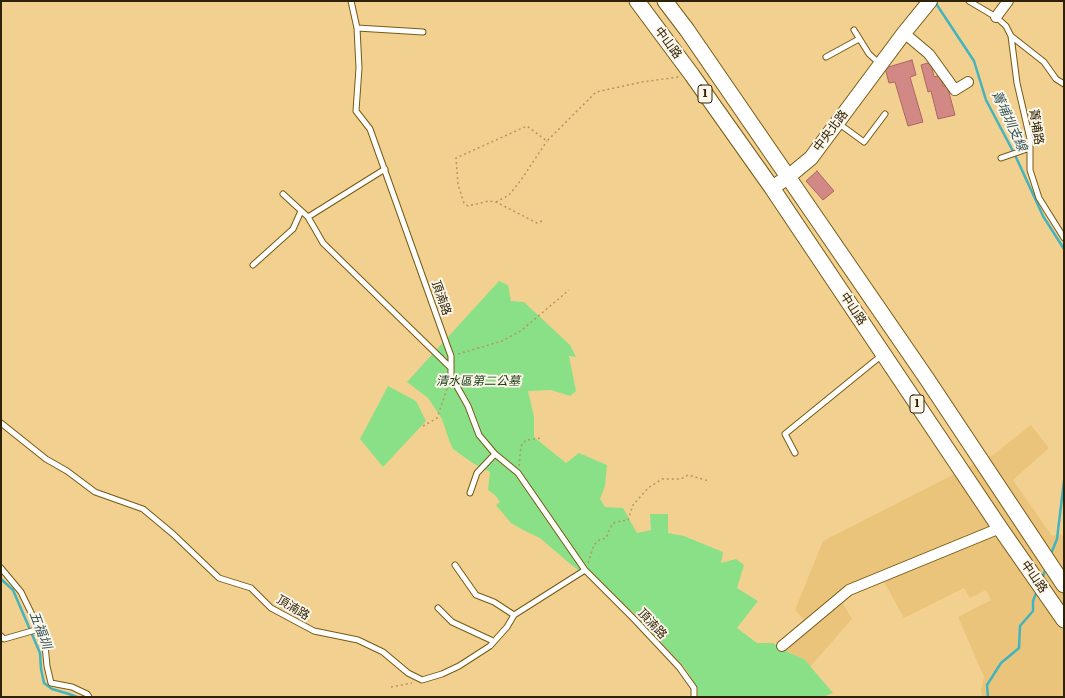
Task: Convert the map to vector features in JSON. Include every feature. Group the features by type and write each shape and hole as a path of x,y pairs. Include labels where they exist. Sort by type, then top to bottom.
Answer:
{"main road":[{"name":"中山路","path":"637,1 692,75 772,188 1000,528 1064,620"},
{"name":"中山路","path":"666,1 927,379 1064,584"}],"street":[{"name":"中央北路","path":"772,188 811,158 904,33 930,1"},
{"path":"996,17 1008,1"},
{"path":"904,33 929,54 955,90 968,82"},
{"path":"782,646 849,590 1000,528"}],"lane":[{"name":"頂湳路","path":"351,1 357,28 359,68 356,110 370,129 451,356 451,376 468,406 479,435 495,454 518,474 585,570 679,666 694,688 694,697"},
{"name":"菁埔路","path":"969,1 996,17 1006,26 1011,36 1017,83 1030,139 1030,170 1039,198 1064,238"},
{"path":"357,28 423,32"},
{"path":"854,30 869,54 881,65"},
{"name":"菁埔路","path":"1011,36 1044,62 1056,79 1064,84"},
{"path":"826,56 859,38"},
{"path":"838,122 864,142 885,114"},
{"path":"1001,158 1030,148"},
{"path":"308,217 385,169"},
{"path":"283,194 308,217 323,243 450,367"},
{"path":"253,265 293,229 302,211"},
{"path":"795,453 785,434 884,354"},
{"name":"頂湳路","path":"1,423 46,459 67,471 95,492 142,509 173,534 219,578 252,588 271,608 314,631 358,640 383,652 408,673 422,680"},
{"path":"470,493 477,473 495,454"},
{"path":"455,565 476,595 494,602 514,615"},
{"path":"1,568 21,592 39,629 45,645 47,671 51,683 72,687 87,694 89,697"},
{"path":"422,680 442,674 459,666 490,646 507,627 514,615 585,570"},
{"path":"438,608 452,622 493,641"},
{"path":"1,636 4,639 39,629"}],"path":[{"path":"496,202 509,195 547,141 596,92 642,82 692,75"},
{"path":"542,221 537,223 496,202 489,201 468,206 464,203 458,185 456,158 526,126 547,141"},
{"path":"451,356 502,341 522,330 569,290"},
{"path":"423,426 437,418 451,376"},
{"path":"518,474 521,446 526,440 542,438"},
{"path":"585,570 594,546 599,540 606,538 610,528 615,522 628,520 633,505 648,488 662,479 681,479 688,475 709,481"},
{"path":"391,688 422,680"}],"shaded area":[{"path":"1031,425 1049,448 1013,480 1052,536 1061,534 1064,537 1064,697 982,697 981,690 984,677 958,617 991,600 986,590 970,598 964,588 904,618 884,582 854,594 842,602 852,619 810,667 804,659 783,650 806,622 795,610 823,541 994,454"}],"green space":[{"name":"清水區第二公墓","path":"499,281 508,285 511,301 524,302 570,345 576,357 569,356 576,391 570,396 551,390 528,391 534,417 534,437 566,463 579,453 607,465 605,486 600,499 605,507 623,508 637,533 651,530 650,514 668,514 668,533 684,536 723,552 721,563 736,559 744,565 737,588 758,601 737,628 757,643 773,643 783,650 804,659 833,693 823,697 698,697 698,689 685,668 633,612 569,563 540,538 511,523 496,505 500,502 495,495 488,490 490,472 474,464 453,449 442,419 428,398 407,382"},
{"path":"388,386 416,401 426,421 383,467 360,439"}],"building":[{"path":"912,60 916,75 910,77 923,122 908,126 895,82 889,83 885,68"},
{"path":"931,62 934,77 941,75 943,86 947,85 955,115 938,119 931,91 928,92 921,65"},
{"path":"817,171 834,191 823,200 806,181"}],"waterway":[{"name":"菁埔圳支線","path":"936,1 937,5 974,61 986,100 1015,155 1043,216 1064,249"},
{"name":"菁埔圳支線","path":"1051,554 1057,539 1064,481"},
{"name":"菁埔圳支線","path":"1042,579 1046,568"},
{"name":"五福圳","path":"1,579 13,590 40,653 44,683 52,689 77,697"},
{"name":"菁埔圳支線","path":"988,697 987,685 1001,663 1019,648 1020,626 1033,611 1033,601 1037,591"}]}
